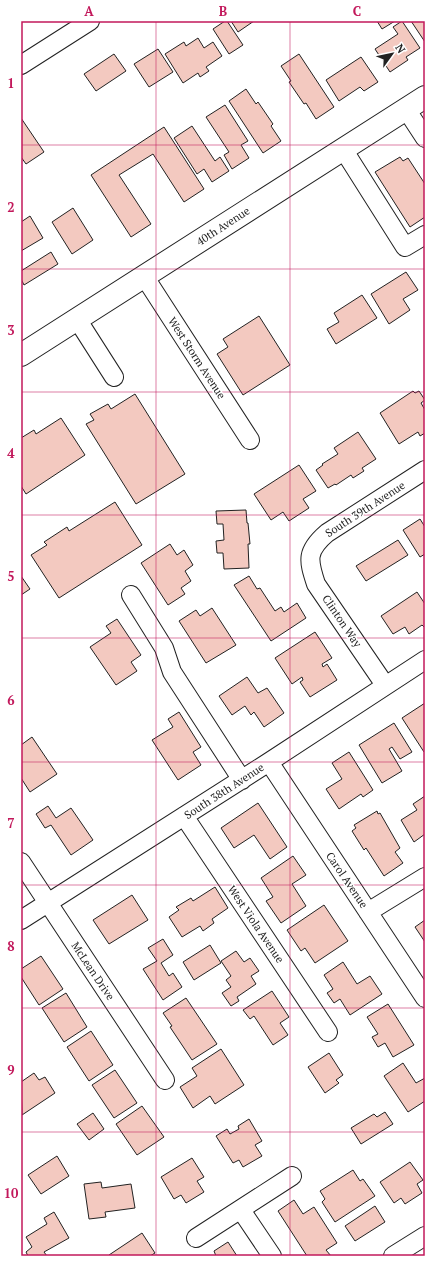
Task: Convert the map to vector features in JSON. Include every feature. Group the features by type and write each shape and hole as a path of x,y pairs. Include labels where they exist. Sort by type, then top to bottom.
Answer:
{"main road":[{"name":"40th Avenue","path":"21,355 425,97"}],"street":[{"path":"21,65 90,21"},
{"path":"406,109 425,138"},
{"path":"343,149 405,247 425,234"},
{"name":"West Storm Avenue","path":"144,276 250,440"},
{"path":"77,319 114,377"},
{"name":"South 39th Avenue","path":"310,553 318,540 327,533 425,470"},
{"name":"Clinton Way","path":"310,553 310,565 316,584 385,685"},
{"path":"131,595 164,648 172,672 242,780"},
{"name":"South 38th Avenue","path":"21,920 242,780 425,660"},
{"name":"Carol Avenue","path":"269,762 425,998"},
{"name":"West Viola Avenue","path":"184,816 328,1032"},
{"name":"McLean Drive","path":"21,862 165,1080"},
{"path":"368,912 425,876"},
{"path":"196,1238 292,1176"},
{"path":"241,1210 272,1256"},
{"path":"393,1256 425,1236"}],"building":[{"path":"227,21 243,45 229,54 213,29"},
{"path":"231,21 254,21 238,32"},
{"path":"377,21 395,21 382,29"},
{"path":"402,21 420,48 406,57 408,60 390,72 375,49 398,34 393,27"},
{"path":"411,21 425,21 425,42"},
{"path":"198,38 204,48 213,42 222,56 206,67 209,71 200,77 198,73 183,83 165,54 184,42 186,46"},
{"path":"158,49 173,72 149,87 134,64"},
{"path":"114,54 126,71 96,91 84,74"},
{"path":"299,54 334,107 316,119 306,103 304,104 289,82 291,81 281,66"},
{"path":"361,57 378,82 364,91 360,87 339,101 326,80"},
{"path":"246,89 256,104 258,102 273,124 271,126 281,141 263,153 229,101"},
{"path":"225,105 248,141 241,145 249,158 232,169 224,155 229,152 206,117"},
{"path":"21,118 44,152 26,164 21,157"},
{"path":"192,126 215,161 220,157 229,171 212,182 204,169 197,174 174,138"},
{"path":"164,127 204,189 184,202 153,154 119,175 151,224 131,237 91,175"},
{"path":"400,157 403,161 408,158 425,184 425,217 410,227 375,172"},
{"path":"73,208 93,240 72,254 52,222"},
{"path":"30,216 43,238 21,251 21,222"},
{"path":"51,252 58,264 24,285 21,279 21,271"},
{"path":"406,272 418,290 403,299 410,310 389,324 371,294"},
{"path":"362,295 377,318 336,344 327,329 339,322 334,313"},
{"path":"259,316 290,365 243,395 217,354 228,347 223,339"},
{"path":"413,391 415,393 419,391 425,400 421,403 425,410 425,433 420,436 418,432 399,444 380,413"},
{"path":"135,394 185,474 136,504 86,424 94,420 90,414 108,404 111,409"},
{"path":"61,418 85,455 26,494 21,486 21,438 34,430 36,434"},
{"path":"358,432 376,459 362,468 364,471 353,478 351,475 336,485 335,484 328,488 316,470 323,465 322,464 338,454 334,448"},
{"path":"299,465 316,491 303,499 309,508 289,521 283,512 271,520 254,494"},
{"path":"115,502 142,545 59,598 31,555 47,545 44,542 67,527 69,531"},
{"path":"246,510 250,544 248,544 249,568 224,569 223,553 217,553 216,541 224,540 223,524 217,524 216,511"},
{"path":"420,519 425,527 425,554 420,557 403,530"},
{"path":"398,540 408,555 366,581 356,566"},
{"path":"170,544 177,555 184,550 193,565 185,571 191,581 181,588 185,594 168,605 141,563"},
{"path":"21,576 30,589 21,595"},
{"path":"249,576 257,589 260,588 275,611 281,607 284,612 297,603 306,618 271,641 234,585"},
{"path":"417,592 425,604 425,626 424,627 422,625 409,634 405,627 393,634 381,616"},
{"path":"212,608 236,645 206,663 179,621 196,610 200,616"},
{"path":"117,619 141,655 131,662 137,671 116,685 90,647 111,633 106,626"},
{"path":"315,632 332,658 322,664 323,667 327,664 337,680 310,697 300,682 303,680 302,677 292,684 275,658"},
{"path":"247,677 258,693 267,688 284,713 264,727 254,712 251,715 245,706 232,715 219,696"},
{"path":"425,703 425,751 424,752 402,718"},
{"path":"179,712 201,747 193,752 201,765 178,780 152,740 173,727 168,719"},
{"path":"394,723 412,752 400,759 392,747 389,749 402,771 382,783 359,745"},
{"path":"32,737 57,774 30,792 21,778 21,745"},
{"path":"349,752 373,790 363,797 361,794 339,809 326,789 342,779 332,763"},
{"path":"425,796 425,834 414,842 401,820 417,810 413,804"},
{"path":"258,803 287,847 270,859 254,835 234,848 221,828"},
{"path":"48,806 56,818 71,808 93,840 71,855 51,825 45,828 36,814"},
{"path":"377,811 378,814 380,813 400,848 395,852 403,863 384,876 366,848 364,850 352,831 356,828 354,825"},
{"path":"293,856 306,875 292,884 306,906 281,923 266,901 273,897 261,878"},
{"path":"215,887 228,908 212,919 214,923 203,931 200,926 182,937 169,917 179,910 176,907 191,898 193,901"},
{"path":"132,895 148,920 109,944 93,920"},
{"path":"324,905 348,941 315,963 305,948 301,951 287,930"},
{"path":"425,920 425,942 415,927"},
{"path":"163,939 173,955 161,963 169,976 173,973 182,987 163,1000 143,969 157,961 148,948"},
{"path":"210,945 221,963 194,980 183,962"},
{"path":"236,951 244,962 250,958 259,971 251,976 256,984 237,997 239,1001 231,1006 222,993 231,987 226,980 231,976 221,961"},
{"path":"41,956 63,989 39,1005 21,977 21,969"},
{"path":"343,962 357,984 370,976 382,994 350,1015 340,999 334,1003 327,993 333,989 324,975"},
{"path":"272,991 289,1017 280,1023 288,1035 273,1045 254,1016 250,1019 243,1010"},
{"path":"66,993 87,1027 64,1042 42,1008"},
{"path":"186,998 217,1044 192,1060 170,1027 172,1026 163,1013"},
{"path":"388,1004 414,1045 393,1057 385,1043 378,1047 372,1037 378,1034 367,1017"},
{"path":"91,1031 113,1065 89,1081 67,1047"},
{"path":"221,1049 244,1085 215,1104 210,1096 193,1108 180,1087 197,1076 192,1068"},
{"path":"329,1053 343,1075 336,1080 339,1083 325,1093 308,1067"},
{"path":"403,1063 416,1083 425,1078 425,1101 408,1112 384,1076"},
{"path":"115,1070 137,1103 114,1118 92,1085"},
{"path":"34,1073 39,1080 45,1077 55,1093 22,1115 21,1082"},
{"path":"142,1106 164,1137 137,1155 116,1124"},
{"path":"385,1112 393,1124 361,1144 351,1128 374,1114 377,1117"},
{"path":"93,1113 104,1129 89,1140 77,1124"},
{"path":"249,1119 262,1141 255,1145 262,1156 243,1167 239,1160 233,1163 216,1136 227,1129 230,1134 239,1129 238,1126"},
{"path":"57,1156 69,1176 41,1194 28,1175"},
{"path":"192,1158 204,1177 197,1181 204,1192 186,1203 181,1195 174,1199 161,1177"},
{"path":"410,1162 423,1180 417,1184 422,1193 405,1204 401,1198 394,1203 380,1182"},
{"path":"353,1170 360,1181 363,1179 375,1196 335,1222 322,1202 325,1199 320,1191"},
{"path":"101,1182 102,1188 131,1184 135,1208 105,1212 106,1217 89,1219 84,1184"},
{"path":"294,1200 303,1214 314,1207 337,1243 326,1250 331,1256 307,1256 278,1211"},
{"path":"375,1206 385,1222 355,1241 345,1226"},
{"path":"54,1212 69,1238 44,1252 47,1256 28,1256 26,1252 32,1247 26,1237 47,1224 44,1218"},
{"path":"142,1233 155,1253 150,1256 109,1255"},
{"path":"228,1242 237,1256 216,1256 214,1251"}]}
